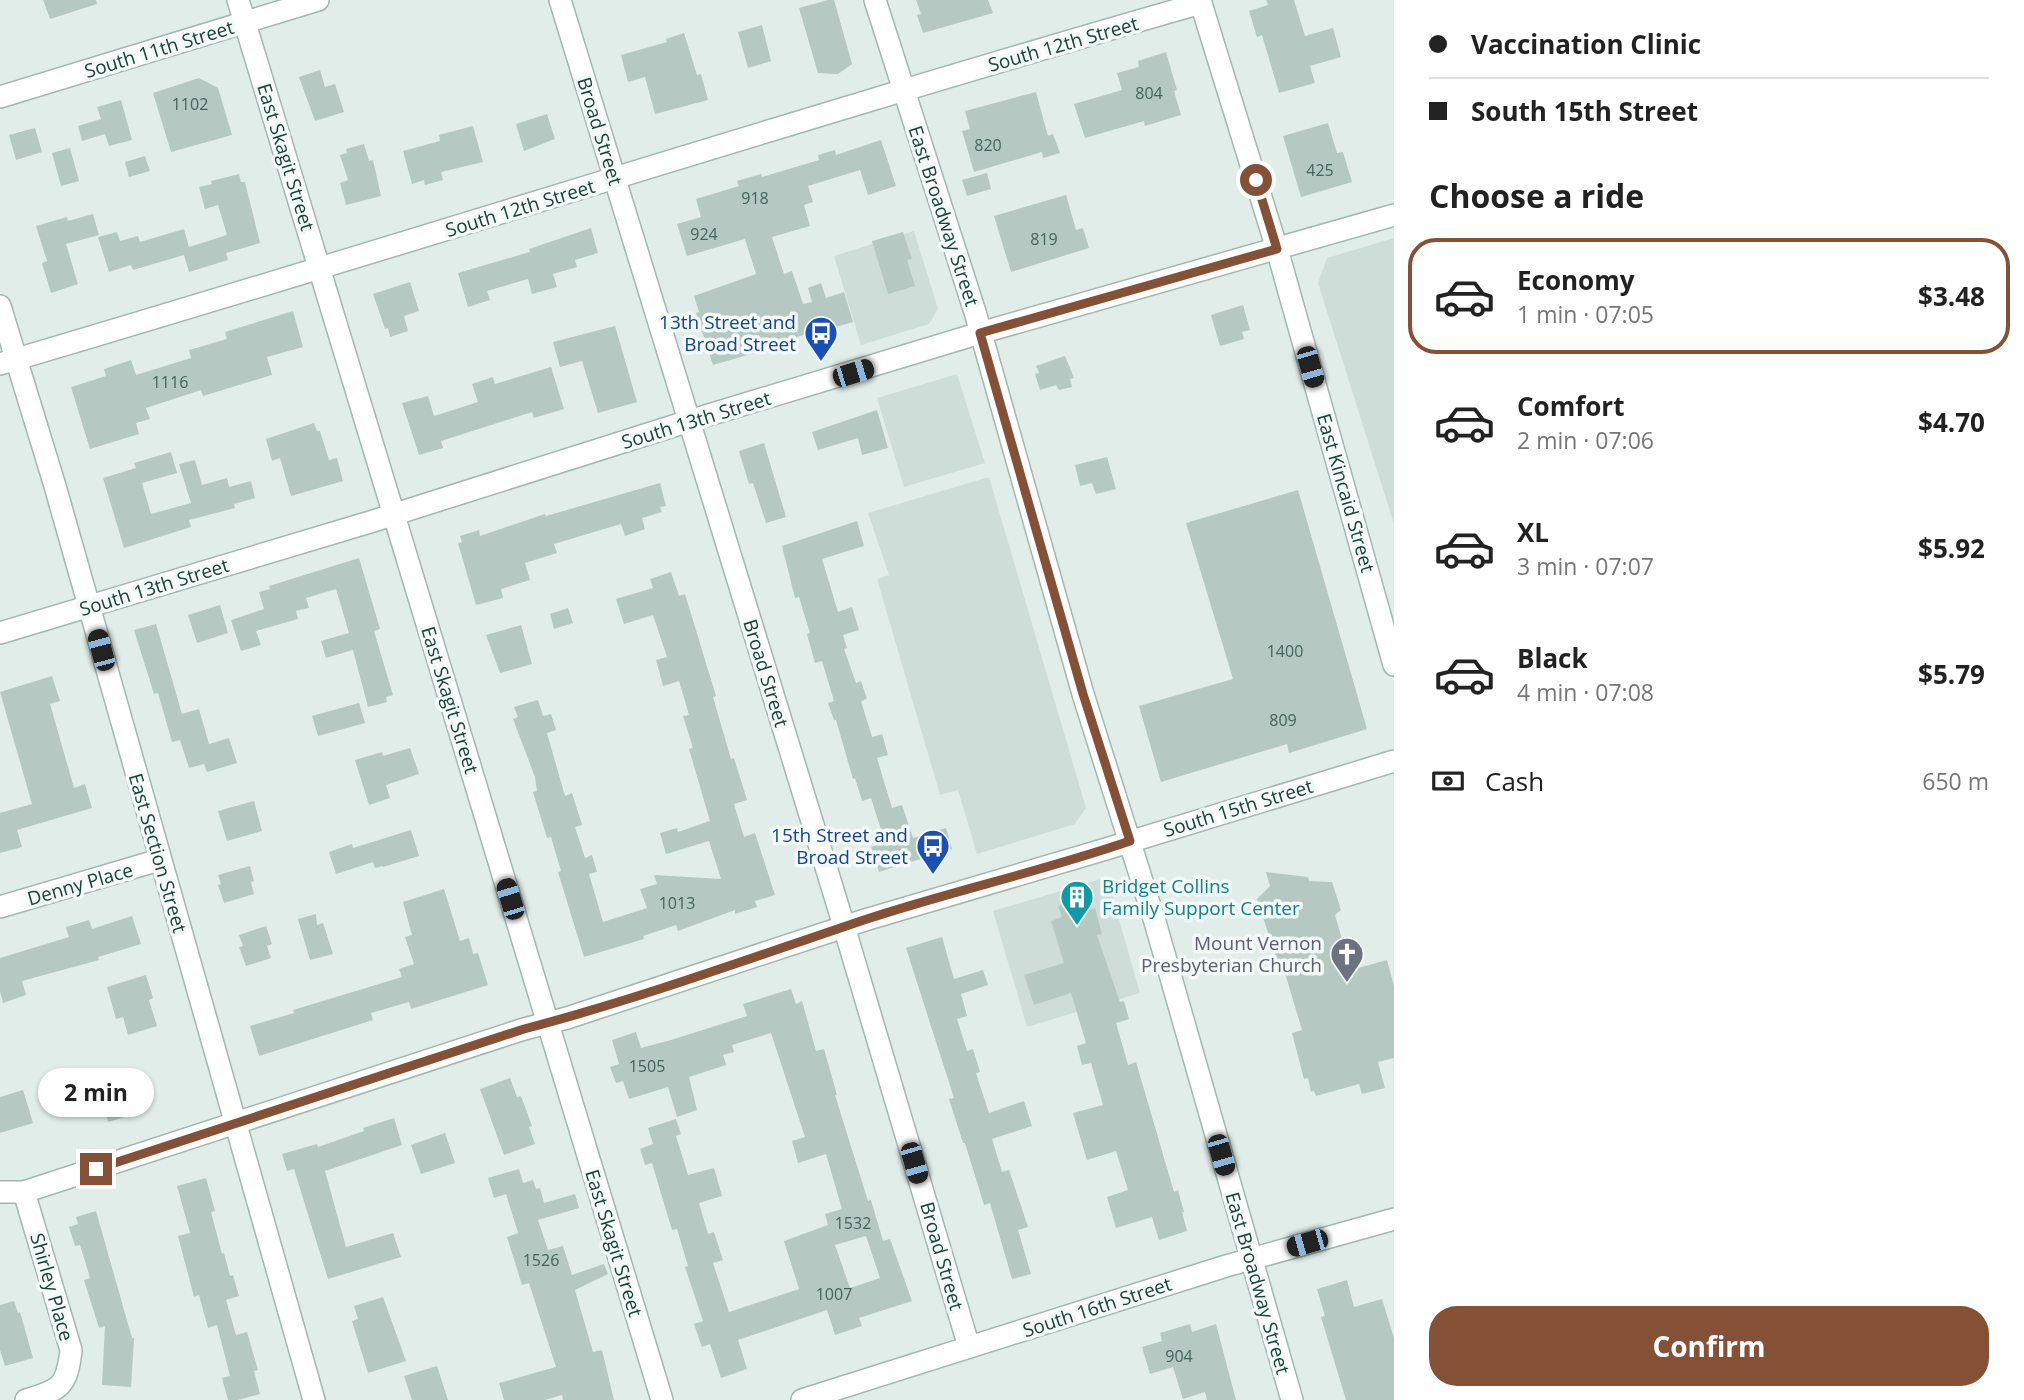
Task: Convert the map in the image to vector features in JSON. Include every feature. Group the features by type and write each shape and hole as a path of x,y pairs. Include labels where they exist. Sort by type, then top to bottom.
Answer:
{"street":[{"name":"East Skagit Street","path":"238,0 662,1400"},
{"name":"South 11th Street","path":"0,97 318,0"},
{"name":"Broad Street","path":"560,0 844,927 969,1347"},
{"name":"East Broadway Street","path":"875,0 980,333 1083,694 1155,922 1292,1400"},
{"name":"South 12th Street","path":"9,362 1201,2"},
{"name":"East Kincaid Street","path":"1201,2 1277,249 1394,665"},
{"name":"South 13th Street","path":"0,633 980,333 1394,215"},
{"name":"East Section Street","path":"0,306 9,362 88,606 314,1400"},
{"name":"South 15th Street","path":"0,1192 24,1192 844,927 1394,761"},
{"name":"Denny Place","path":"0,907 159,860"},
{"name":"Shirley Place","path":"24,1192 71,1350 68,1376 51,1393 26,1400"},
{"name":"South 16th Street","path":"802,1400 1250,1259 1394,1219"}],"shaded area":[{"path":"914,231 938,309 929,324 861,345 834,256"},
{"path":"1394,238 1394,524 1318,283 1327,258"},
{"path":"957,374 985,463 904,487 877,398"},
{"path":"989,477 1086,808 1075,824 977,854 958,790 940,795 877,579 889,575 868,513"},
{"path":"1107,877 1140,993 1027,1027 993,911"}],"building":[{"path":"43,0 96,0 97,4 50,19"},
{"path":"834,0 852,64 838,74 818,73 799,8"},
{"path":"916,0 988,0 993,13 923,33 917,15 921,14"},
{"path":"1266,0 1294,0 1305,36 1333,28 1341,57 1310,66 1315,83 1279,93 1262,35 1257,37 1249,11 1268,5"},
{"path":"762,25 771,61 748,68 738,32"},
{"path":"684,33 697,75 701,74 708,100 655,114 645,77 628,82 621,55 667,42 666,39"},
{"path":"1166,52 1181,115 1145,126 1144,121 1085,138 1074,104 1122,90 1117,73 1139,67 1138,61"},
{"path":"320,70 325,87 335,84 344,112 315,121 299,77"},
{"path":"199,78 218,88 232,135 171,152 153,93"},
{"path":"1036,92 1048,136 1053,134 1060,153 1043,158 1042,152 974,172 962,131 970,129 965,111"},
{"path":"121,100 132,140 109,146 105,134 82,141 78,126 101,119 97,107"},
{"path":"547,114 555,139 524,151 516,124"},
{"path":"1328,123 1337,153 1343,152 1352,182 1301,197 1283,136"},
{"path":"473,126 483,162 441,172 443,180 425,185 424,180 412,184 403,151 440,141 439,135"},
{"path":"35,128 42,152 16,160 9,135"},
{"path":"881,140 896,186 868,195 860,170 808,186 813,202 804,205 810,226 772,237 784,274 792,271 803,304 812,302 808,288 821,283 826,298 844,292 853,322 835,327 837,335 822,339 820,330 774,344 775,347 713,365 696,313 699,312 694,296 756,274 745,239 687,256 677,224 701,217 696,199 739,186 737,181 761,174 762,177 819,160 818,155 835,150 836,155"},
{"path":"364,144 369,161 373,160 381,196 346,205 340,183 348,180 340,155 347,153 346,149"},
{"path":"70,148 79,181 61,186 52,153"},
{"path":"145,156 150,171 129,177 125,162"},
{"path":"987,173 991,189 967,196 962,180"},
{"path":"239,174 241,182 245,182 260,243 226,253 228,260 189,272 184,255 133,270 131,265 109,272 98,237 117,232 120,241 138,236 140,242 184,229 189,247 227,235 218,205 205,209 199,187"},
{"path":"1066,195 1076,230 1083,228 1089,248 1011,272 994,216"},
{"path":"93,214 99,235 66,244 78,284 51,293 42,263 47,261 36,226 67,217 68,221"},
{"path":"591,228 598,253 575,260 577,267 553,274 557,287 532,294 528,279 487,291 490,300 468,307 458,273 530,252 529,249"},
{"path":"903,232 912,259 907,260 915,286 888,294 872,241"},
{"path":"410,282 419,311 404,316 408,331 390,337 373,294"},
{"path":"1243,305 1250,330 1242,332 1244,339 1220,346 1211,315"},
{"path":"293,311 303,347 267,357 272,375 203,396 201,390 146,408 150,419 136,423 139,434 90,449 71,387 106,376 104,369 131,360 136,375 191,358 189,350 227,339 225,332"},
{"path":"615,326 637,402 598,413 582,361 560,367 553,342"},
{"path":"1065,356 1074,378 1070,379 1072,387 1059,390 1056,385 1040,390 1035,374 1039,373 1036,366"},
{"path":"551,367 564,409 534,418 532,412 441,441 443,448 419,455 402,403 428,396 434,416 478,402 472,384 493,377 495,384"},
{"path":"877,410 888,448 862,455 858,438 818,450 812,432"},
{"path":"314,423 317,431 320,431 329,460 337,458 343,481 291,496 280,458 272,461 266,439"},
{"path":"764,443 786,517 766,523 753,483 749,484 739,451"},
{"path":"171,452 177,473 142,483 151,514 191,503 179,464 195,460 202,485 227,478 229,487 251,481 255,498 234,504 235,508 189,520 191,527 124,548 103,478 136,468 134,463"},
{"path":"1107,457 1116,489 1096,494 1092,483 1080,486 1075,465"},
{"path":"660,483 666,506 660,507 662,512 642,518 645,529 625,536 621,524 554,544 557,553 525,563 530,580 501,589 503,598 476,605 458,543 462,542 460,536 479,530 480,536 545,514 546,516"},
{"path":"1298,490 1367,729 1289,753 1287,744 1161,782 1139,706 1233,679 1186,523"},
{"path":"857,521 864,546 822,559 838,612 852,607 859,630 843,635 847,648 844,649 856,683 861,681 867,699 861,701 872,737 882,734 888,755 877,758 892,808 902,805 913,838 946,828 952,849 879,872 871,847 885,842 871,798 862,801 855,778 853,779 836,720 828,703 834,701 822,661 815,663 807,634 810,633 799,597 795,598 782,546"},
{"path":"359,558 380,629 374,631 393,695 386,697 387,702 368,707 353,650 326,658 321,641 349,633 336,589 306,598 309,608 296,611 298,619 256,631 261,645 241,651 231,620 264,609 259,592 270,589 269,586"},
{"path":"671,572 679,596 685,594 716,696 713,697 731,759 734,758 747,800 734,804 744,837 755,833 775,895 755,901 757,907 735,914 735,910 678,931 676,925 643,936 644,939 584,957 558,872 561,871 551,837 547,838 533,792 537,791 535,777 513,719 518,717 514,707 538,700 543,716 551,714 556,730 547,733 565,796 572,793 582,825 575,827 585,858 592,855 597,872 589,874 603,922 647,908 640,889 657,884 654,875 721,879 709,841 666,854 660,833 677,828 678,832 710,821 689,749 693,748 683,716 689,715 679,681 663,686 656,660 667,657 653,615 624,624 616,599 653,588 650,579"},
{"path":"220,605 228,633 197,643 188,615"},
{"path":"568,608 573,623 554,629 550,614"},
{"path":"156,624 182,714 199,709 209,744 229,738 237,763 207,772 204,764 189,768 180,740 172,742 158,693 154,694 134,630"},
{"path":"521,625 532,664 500,673 486,635"},
{"path":"52,676 60,701 50,704 74,788 85,784 92,808 17,830 22,847 0,853 0,813 32,804 0,692"},
{"path":"359,703 365,723 318,736 312,716"},
{"path":"410,748 419,774 386,785 390,798 369,805 355,760"},
{"path":"254,801 262,831 227,841 218,811"},
{"path":"411,830 419,856 383,867 375,868 373,862 336,874 329,852 352,844 353,848"},
{"path":"250,866 254,894 224,903 218,875"},
{"name":"Mount Vernon Presbyterian Church","path":"1266,872 1308,877 1309,881 1332,882 1341,910 1335,915 1351,970 1387,960 1394,986 1394,1058 1378,1062 1385,1088 1362,1094 1359,1084 1316,1096 1314,1091 1311,1092 1308,1078 1304,1079 1292,1033 1302,1030 1282,963 1278,963 1257,899 1270,886"},
{"path":"444,889 460,941 469,938 473,954 478,953 488,985 411,1009 409,1002 371,1013 373,1020 259,1056 250,1026 402,977 399,969 414,964 405,937 412,935 403,902"},
{"path":"1083,898 1087,910 1095,908 1102,934 1097,935 1120,1002 1124,1001 1129,1019 1116,1023 1128,1065 1136,1062 1174,1192 1178,1190 1184,1212 1187,1231 1159,1240 1152,1217 1116,1228 1107,1197 1128,1190 1116,1151 1087,1160 1073,1113 1103,1105 1091,1063 1082,1065 1077,1046 1086,1043 1071,993 1034,1005 1024,975 1064,963 1051,921 1062,917 1058,906"},
{"path":"316,914 317,925 323,923 333,954 310,960 298,919"},
{"path":"132,916 141,944 98,957 99,960 22,981 26,995 3,1003 0,991 0,958 69,937 66,927 89,920 92,929"},
{"path":"266,926 272,944 267,946 271,958 246,966 239,947 243,946 239,935"},
{"path":"942,937 954,979 983,970 988,985 961,994 967,1016 957,1019 967,1051 973,1049 980,1072 976,1073 989,1113 1024,1101 1032,1126 992,1139 1002,1172 1009,1170 1028,1227 1018,1230 1031,1274 1012,1279 990,1203 984,1205 963,1143 949,1099 954,1098 906,948"},
{"path":"146,975 153,998 149,1000 157,1026 128,1035 123,1017 116,1019 107,987"},
{"path":"791,989 796,1004 802,1001 816,1051 824,1049 835,1095 868,1201 871,1200 883,1241 890,1239 912,1301 859,1318 862,1326 835,1335 827,1310 738,1340 747,1369 721,1378 710,1344 702,1347 694,1324 703,1321 685,1267 688,1266 677,1229 672,1230 652,1163 645,1165 640,1149 653,1144 648,1128 676,1119 681,1134 676,1136 688,1175 714,1168 722,1196 699,1203 708,1234 714,1232 723,1260 713,1263 729,1312 799,1289 784,1241 828,1225 825,1214 842,1209 826,1154 798,1163 792,1141 805,1137 771,1033 732,1045 734,1052 723,1055 726,1065 689,1077 697,1110 677,1117 668,1087 629,1099 623,1081 616,1083 610,1067 619,1064 612,1040 636,1032 641,1048 671,1040 747,1016 743,1004","holes":["866,1236 880,1278 850,1288 835,1245"]},
{"path":"130,1073 135,1088 140,1086 146,1106 137,1109 138,1113 108,1122 96,1083"},
{"path":"510,1078 517,1097 521,1096 532,1126 529,1127 535,1144 504,1155 480,1089"},
{"path":"23,1090 33,1123 0,1133 0,1097"},
{"path":"394,1118 402,1145 325,1171 346,1247 393,1233 401,1257 328,1279 294,1169 287,1171 282,1154 317,1144 318,1147"},
{"path":"445,1133 455,1163 421,1174 411,1145"},
{"path":"519,1169 523,1183 533,1180 536,1189 540,1188 544,1203 575,1194 579,1208 538,1220 548,1250 563,1246 572,1275 604,1264 608,1274 575,1290 593,1352 602,1350 614,1400 563,1400 562,1395 545,1400 504,1400 499,1383 556,1367 529,1283 522,1285 507,1237 518,1233 506,1194 494,1198 488,1178"},
{"path":"206,1178 215,1211 211,1212 222,1254 224,1253 230,1276 233,1275 239,1296 226,1300 236,1335 247,1332 258,1370 254,1371 260,1394 238,1400 228,1400 222,1378 230,1376 217,1325 208,1328 199,1295 194,1297 178,1236 190,1233 177,1186"},
{"path":"96,1211 134,1338 131,1387 102,1385 105,1326 99,1328 84,1280 90,1278 80,1245 75,1246 69,1227 78,1224 76,1217"},
{"path":"1347,1280 1354,1307 1382,1299 1394,1338 1394,1400 1346,1400 1321,1317 1325,1316 1317,1289"},
{"path":"383,1297 406,1361 368,1373 352,1321 358,1319 354,1306"},
{"path":"14,1301 18,1313 20,1312 33,1358 5,1366 0,1350 0,1305"},
{"path":"1190,1324 1192,1332 1216,1324 1236,1400 1207,1400 1205,1392 1183,1399 1173,1367 1150,1374 1142,1347 1162,1341 1160,1333"},
{"path":"437,1366 448,1400 412,1400 404,1376"}],"place":[{"name":"13th Street and Broad Street","path":"821,363"},
{"name":"15th Street and Broad Street","path":"933,876"},
{"name":"Bridget Collins Family Support Center","path":"1077,927"},
{"name":"Mount Vernon Presbyterian Church","path":"1347,984"}],"route":[{"path":"96,1169 865,920 1130,841 1083,694 980,333 1277,249 1256,180"}]}
